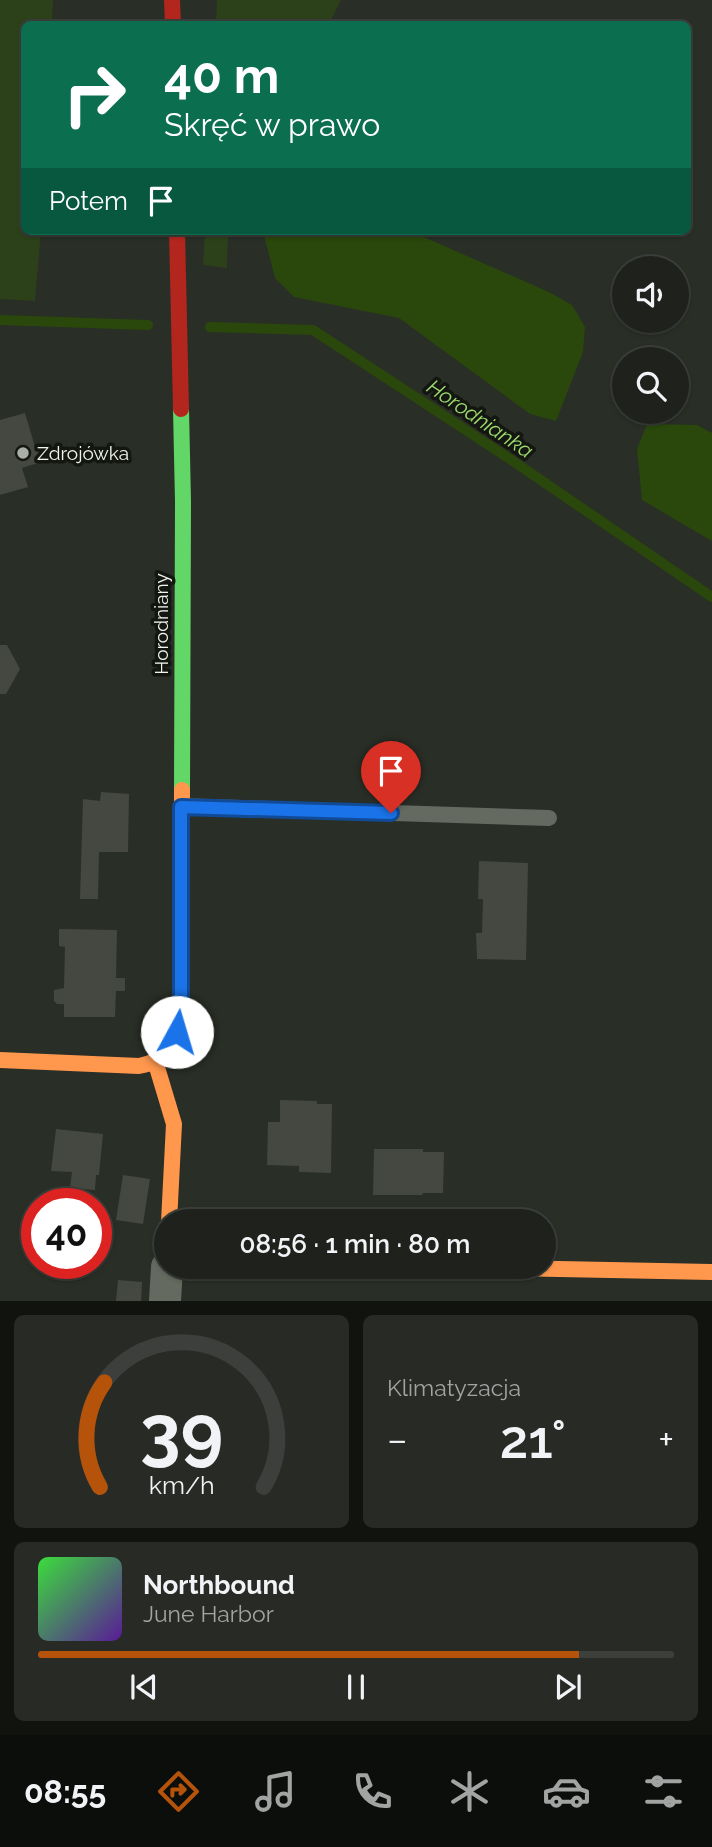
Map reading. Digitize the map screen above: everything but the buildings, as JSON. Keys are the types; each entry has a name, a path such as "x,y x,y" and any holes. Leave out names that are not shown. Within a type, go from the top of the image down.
{"street":[{"path":"172,0 173,21"},
{"name":"Horodniany","path":"156,1064 174,1047 181,1017 183,502 177,235"},
{"path":"0,1060 139,1066 156,1064 174,1124 170,1209"},
{"path":"556,1269 712,1272"},
{"path":"166,1301 167,1279"}],"lane":[{"path":"181,807 549,818"}],"shaded area":[{"path":"0,0 53,0 52,21 21,21 21,235 41,235 35,301 0,299"},
{"path":"217,0 341,0 330,21 216,21"},
{"path":"205,235 228,235 227,268 203,265"},
{"path":"264,235 419,235 549,292 572,305 585,327 583,352 556,421 530,414 399,318 294,297 275,278"},
{"path":"647,424 697,425 712,433 712,541 642,500 637,449"}],"waterway":[{"name":"Horodnianka","path":"0,320 148,325"},
{"name":"Horodnianka","path":"210,327 313,330 510,459 712,597"}],"traffic: fast":[{"path":"181,409 182,790"}],"traffic: slow":[{"path":"0,1060 139,1066 158,1060 169,1050 181,1017 182,790"},
{"path":"156,1064 174,1124 170,1209"},
{"path":"556,1269 712,1272"}],"traffic: jam":[{"path":"172,0 173,21"},
{"path":"177,235 181,409"}],"place":[{"name":"Zdrojówka","path":"23,453"}],"route":[{"path":"177,1032 181,1017 181,807 391,813"}]}
